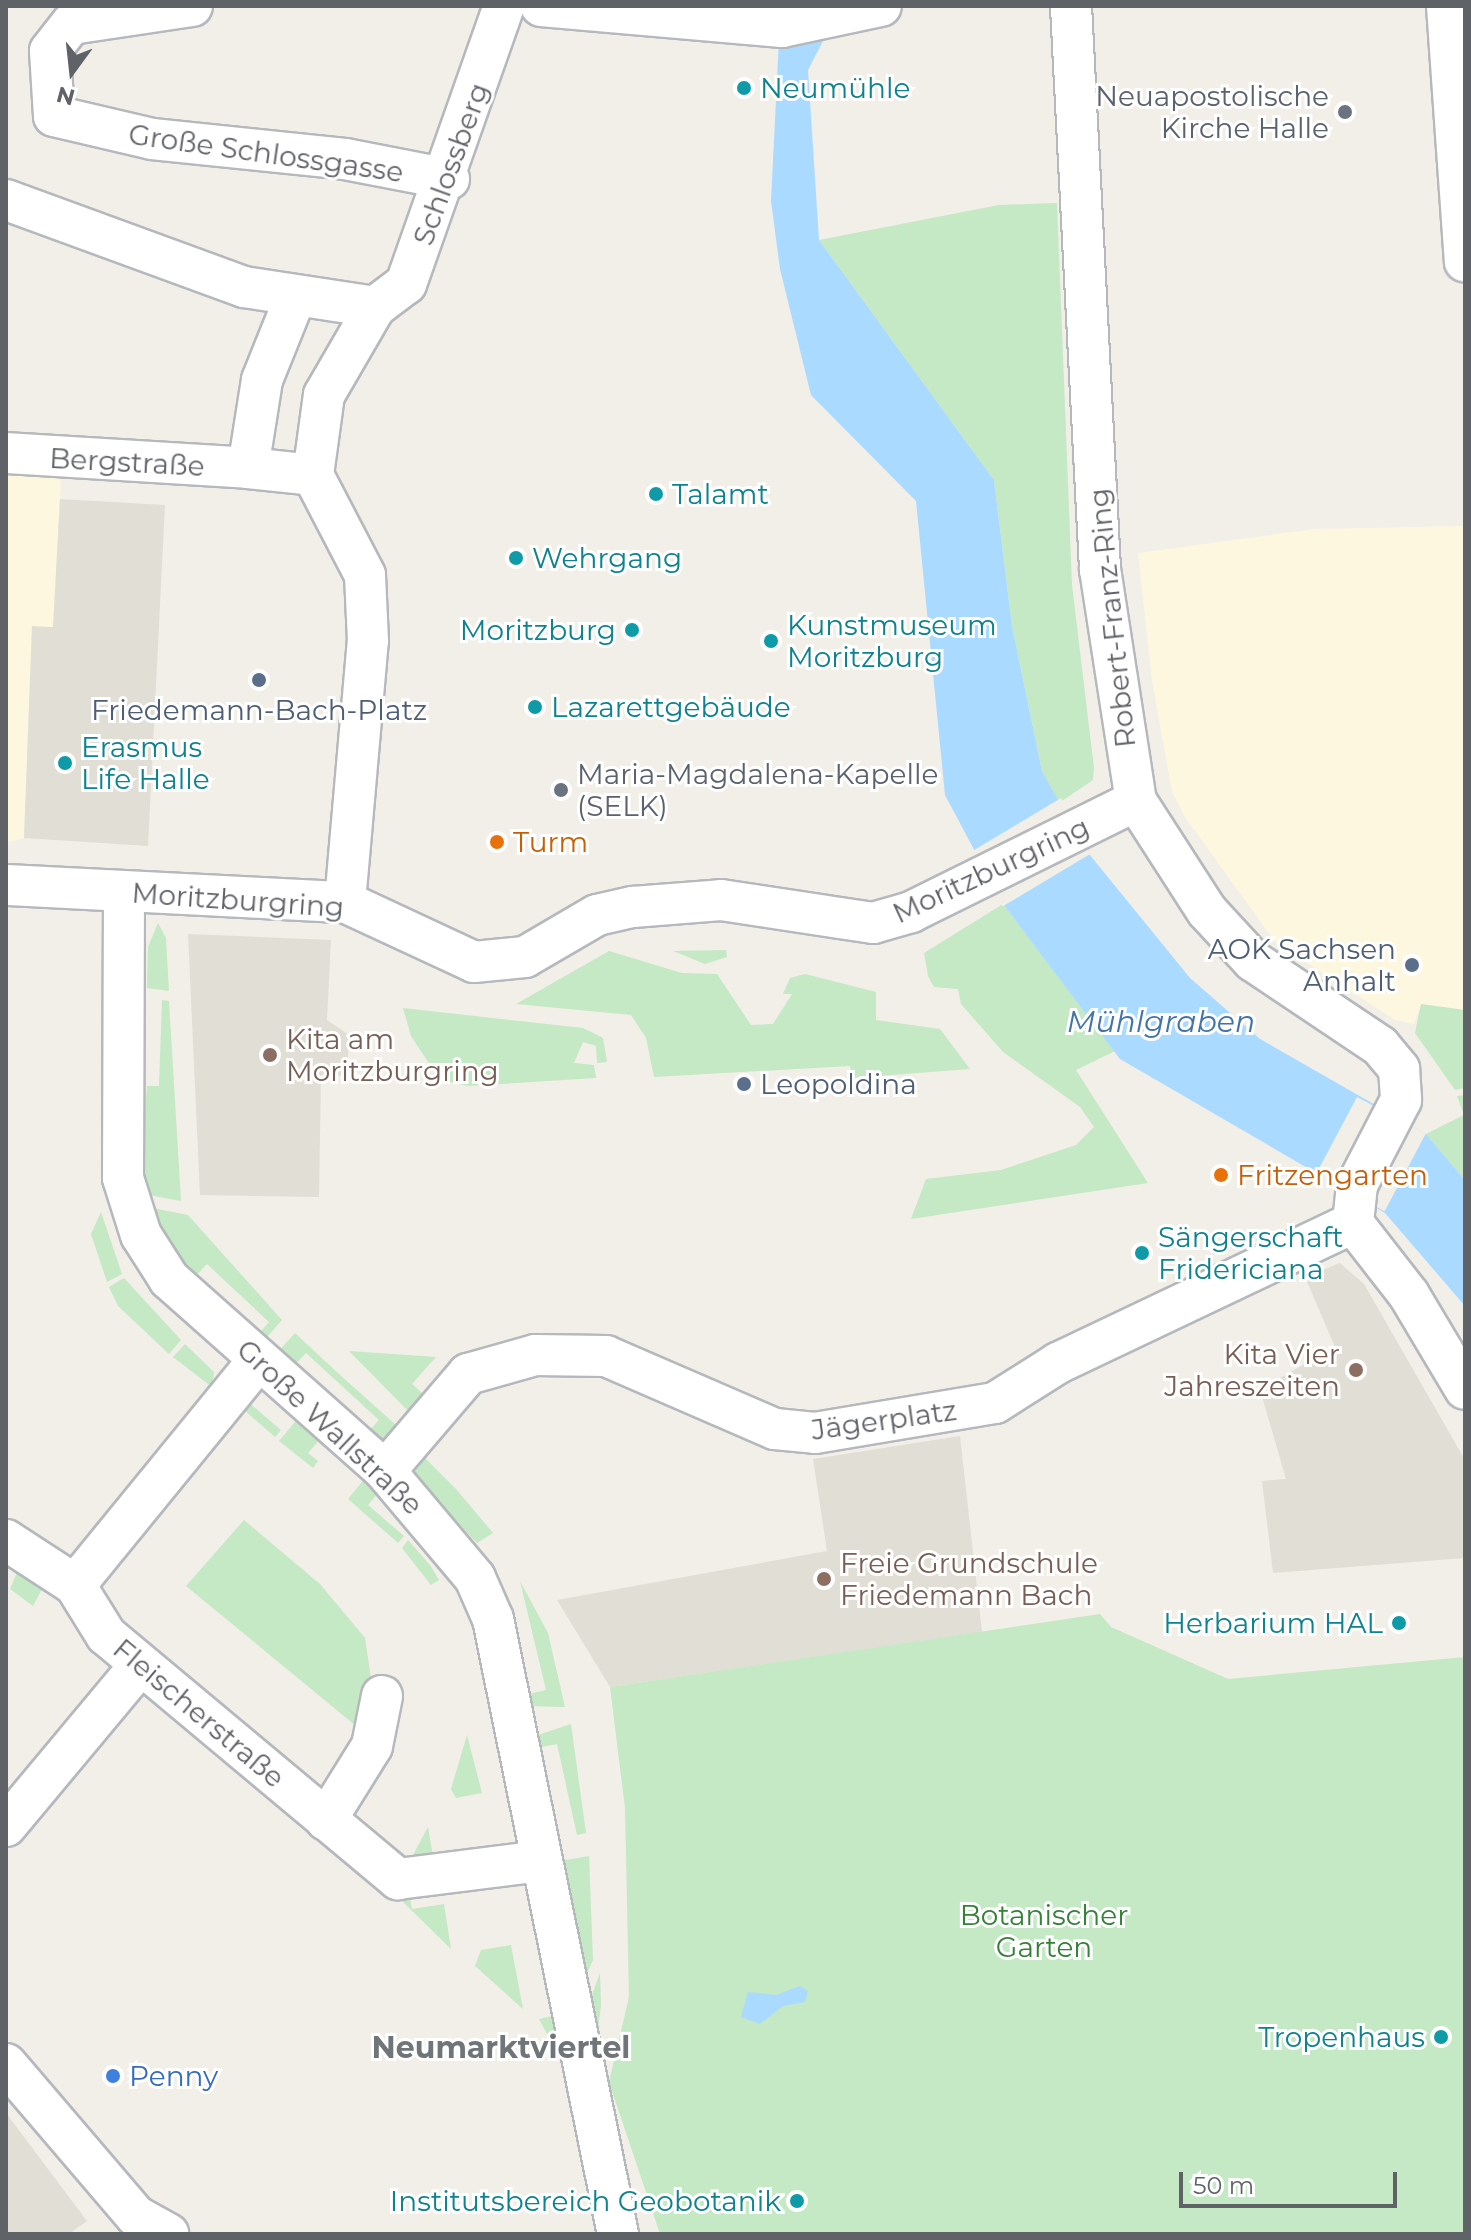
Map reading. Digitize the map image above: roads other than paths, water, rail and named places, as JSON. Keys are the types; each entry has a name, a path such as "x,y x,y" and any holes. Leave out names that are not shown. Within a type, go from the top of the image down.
{"street":[{"name":"Große Schlossgasse","path":"192,6 71,24 50,51 54,116 152,139 345,159 449,179"},
{"name":"Schlossberg","path":"375,307 406,284 449,179 504,6"},
{"path":"541,6 782,27 834,20 881,6"},
{"name":"Robert-Franz-Ring","path":"1071,6 1100,569 1120,809 1253,961 1392,1057 1403,1084 1396,1114 1352,1214"},
{"path":"1447,6 1465,261"},
{"path":"6,200 141,255 295,298 375,307 324,395 313,475 365,575 366,726 345,902"},
{"path":"295,298 262,380 248,468 313,475"},
{"name":"Bergstraße","path":"6,453 248,468"},
{"name":"Moritzburgring","path":"6,885 345,902 474,962 525,957 597,915 633,907 721,900 873,923 957,890 1120,809"},
{"name":"Große Wallstraße","path":"124,892 123,1178 141,1235 169,1279 385,1471 449,1540 493,1619 540,1861 617,2220"},
{"path":"1352,1214 1409,1295 1465,1389"},
{"name":"Jägerplatz","path":"385,1471 468,1374 535,1355 606,1356 775,1429 815,1433 995,1403 1058,1363 1352,1214"},
{"path":"75,1585 184,1458 258,1361"},
{"name":"Fleischerstraße","path":"6,1540 75,1585 106,1635 398,1879 540,1861"},
{"path":"6,1826 140,1665"},
{"path":"326,1820 372,1746 382,1696"},
{"path":"6,2064 139,2228"}],"water":[{"name":"Mühlgraben","path":"841,6 808,70 819,240 994,480 1012,626 1042,771 1085,849 1190,978 1260,1039 1426,1134 1465,1180 1465,1306 1385,1213 1120,1059 1003,904 945,795 916,501 811,395 780,269 771,201 779,39"},
{"path":"800,1986 808,1991 805,2002 783,2006 760,2024 741,2017 748,1992 776,1995"}],"place":[{"name":"Neumühle","path":"744,88"},
{"name":"Neuapostolische Kirche Halle","path":"1345,112"},
{"name":"Talamt","path":"656,494"},
{"name":"Wehrgang","path":"516,558"},
{"name":"Moritzburg","path":"632,630"},
{"name":"Kunstmuseum Moritzburg","path":"771,641"},
{"name":"Friedemann-Bach-Platz","path":"259,680"},
{"name":"Lazarettgebäude","path":"535,707"},
{"name":"Erasmus Life Halle","path":"65,763"},
{"name":"Maria-Magdalena-Kapelle (SELK)","path":"561,790"},
{"name":"Turm","path":"497,842"},
{"name":"AOK Sachsen Anhalt","path":"1412,965"},
{"name":"Kita am Moritzburgring","path":"270,1055"},
{"name":"Leopoldina","path":"744,1084"},
{"name":"Fritzengarten","path":"1221,1175"},
{"name":"Sängerschaft Fridericiana","path":"1142,1253"},
{"name":"Kita Vier Jahreszeiten","path":"1356,1370"},
{"name":"Freie Grundschule Friedemann Bach","path":"824,1579"},
{"name":"Herbarium HAL","path":"1399,1623"},
{"name":"Tropenhaus","path":"1441,2037"},
{"name":"Penny","path":"113,2076"},
{"name":"Institutsbereich Geobotanik","path":"797,2201"}],"district":[{"name":"Neumarktviertel","path":"501,2048"}],"park label":[{"name":"Botanischer Garten","path":"1044,1931"}]}
